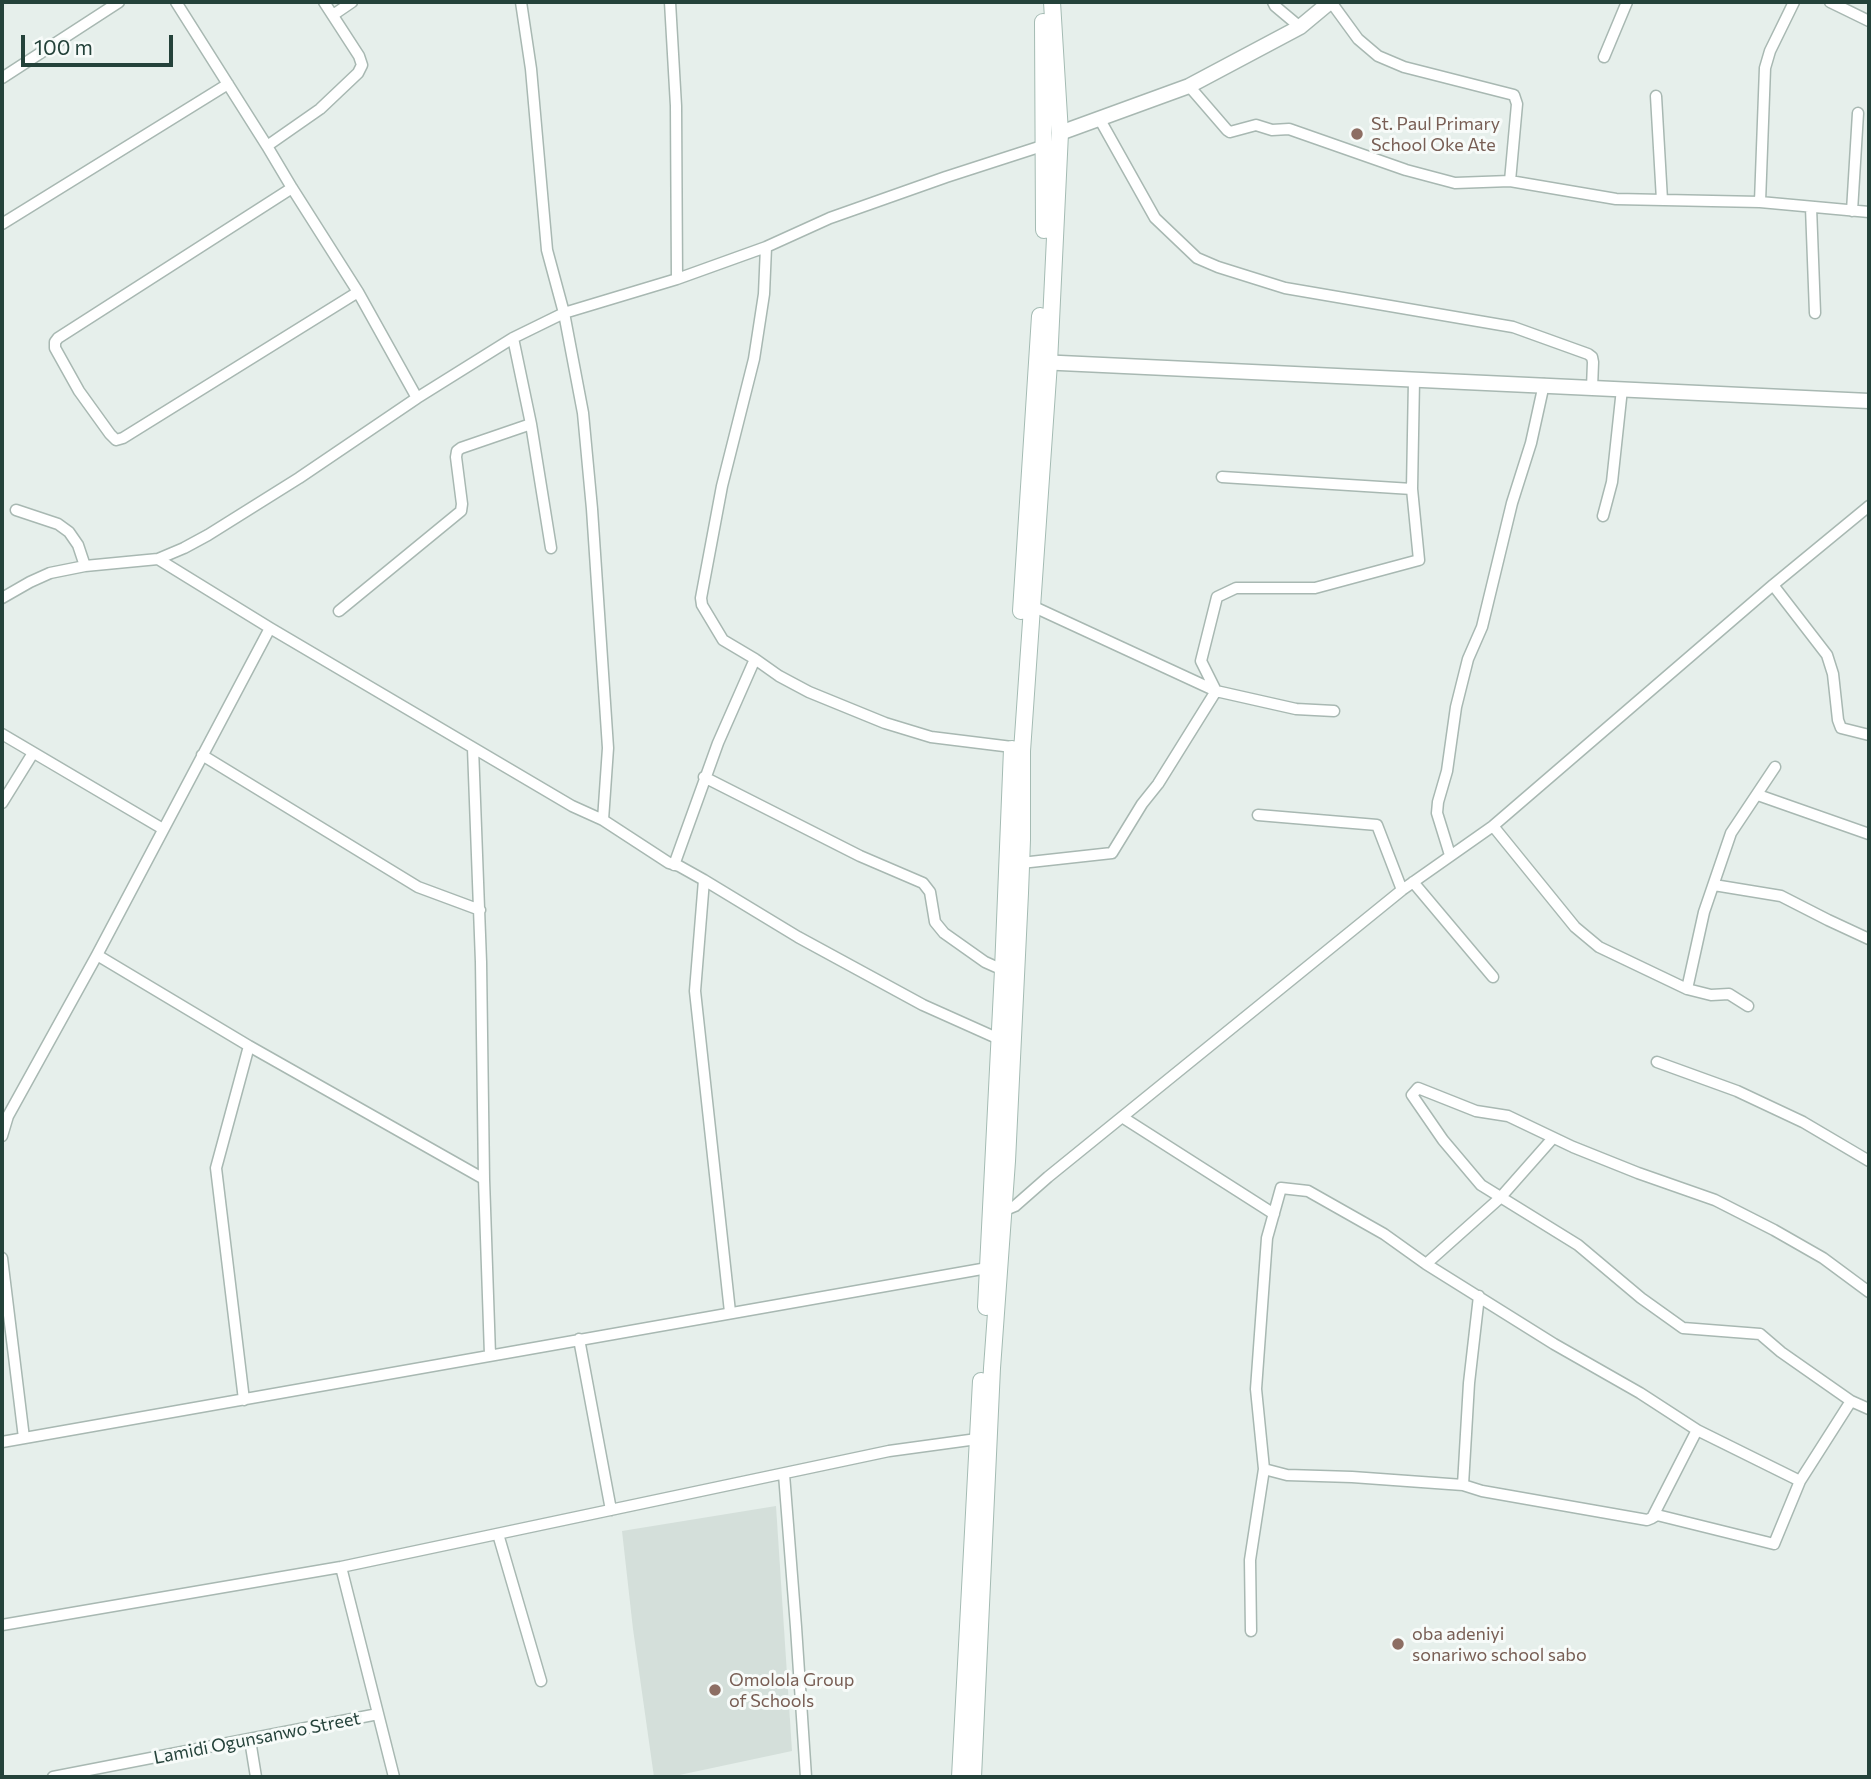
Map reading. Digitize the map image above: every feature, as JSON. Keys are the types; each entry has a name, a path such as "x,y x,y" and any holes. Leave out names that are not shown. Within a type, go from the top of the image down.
{"main road":[{"path":"960,1777 977,1439 994,1267 1003,1211 1021,863 1022,751 1032,606 1043,362 1045,145 1042,2"},
{"path":"973,1777 992,1368 999,1039 1012,747 1060,133 1052,2"}],"street":[{"path":"2,78 119,2"},
{"path":"176,2 358,292 417,398"},
{"path":"267,146 320,109 358,73 362,65 324,2"},
{"path":"332,15 352,2"},
{"path":"521,2 531,69 547,250 564,313 583,413 608,748 603,820"},
{"path":"670,2 676,106 677,279"},
{"path":"1273,2 1300,27"},
{"path":"1060,133 1189,86 1300,27 1330,2 1358,39 1378,56 1404,67 1514,95 1517,104 1510,181"},
{"path":"1604,57 1627,2"},
{"path":"1760,202 1765,68 1770,51 1794,2"},
{"path":"1830,2 1869,21"},
{"path":"2,224 228,84"},
{"path":"1189,86 1230,132 1255,125 1272,130 1289,129 1406,170 1455,183 1510,181 1616,199 1760,202 1869,212"},
{"path":"1656,96 1662,200"},
{"path":"1852,211 1858,113"},
{"path":"1100,118 1155,218 1197,258 1285,288 1513,327 1592,357 1592,388"},
{"path":"2,598 50,573 85,566 158,559 184,548 299,478 417,398 513,338 564,313 677,279 766,247 830,218 1045,145"},
{"path":"292,188 58,338 55,348 79,391 110,434 116,440 123,438 358,292"},
{"path":"1811,207 1815,313"},
{"path":"766,247 764,294 754,359 722,486 701,598 702,605 723,640 809,692 885,723 930,737 1012,747"},
{"path":"513,338 531,424 551,548"},
{"path":"1043,362 1869,401"},
{"path":"1216,691 1201,660 1217,597 1236,588 1315,588 1419,560 1412,489 1414,380"},
{"path":"1450,855 1437,813 1447,771 1456,707 1468,659 1482,627 1544,384"},
{"path":"1603,516 1612,482 1622,389"},
{"path":"339,611 461,511 457,451 531,424"},
{"path":"1222,477 1412,489"},
{"path":"16,510 58,524 69,532 78,545 85,566"},
{"path":"1003,1211 1015,1206 1402,890 1493,826 1773,585 1868,510"},
{"path":"158,559 473,748 572,806 603,820 669,863 704,880 798,937 923,1005 999,1039"},
{"path":"1773,585 1827,655 1833,674 1841,728 1869,735"},
{"path":"1032,606 1216,691 1296,709 1334,711"},
{"path":"2,1136 8,1116 97,955 270,628"},
{"path":"674,864 718,743 755,659"},
{"path":"1021,863 1112,853 1216,691"},
{"path":"2,734 163,829"},
{"path":"473,748 480,910 490,1355"},
{"path":"2,803 33,753"},
{"path":"202,755 418,887 480,910"},
{"path":"1687,989 1704,912 1731,833 1776,767"},
{"path":"705,777 860,856 923,883 930,892 935,922 944,933 985,962 1003,970"},
{"path":"1758,795 1869,834"},
{"path":"1258,815 1377,825 1402,890"},
{"path":"1493,826 1575,927 1599,947 1687,989 1711,995 1729,994 1748,1006"},
{"path":"704,880 695,991 730,1312"},
{"path":"1413,882 1493,977"},
{"path":"1714,885 1781,896 1869,939"},
{"path":"97,955 249,1046 484,1179"},
{"path":"244,1400 216,1168 249,1046"},
{"path":"1657,1062 1737,1091 1803,1122 1869,1161"},
{"path":"1869,1292 1823,1258 1715,1200 1638,1173 1508,1116 1476,1111 1418,1088 1412,1095 1443,1140 1481,1185 1577,1245 1641,1298 1683,1328 1760,1334 1851,1401 1869,1409"},
{"path":"1122,1117 1274,1214"},
{"path":"1426,1264 1500,1198 1553,1138"},
{"path":"1251,1631 1251,1560 1264,1469 1256,1389 1267,1238 1281,1188 1308,1191 1384,1234 1426,1264 1697,1430 1800,1481"},
{"path":"2,1258 24,1438"},
{"path":"2,1442 994,1267"},
{"path":"1463,1485 1469,1383 1479,1296"},
{"path":"579,1339 611,1510"},
{"path":"1264,1469 1287,1475 1463,1485 1482,1491 1633,1518 1647,1520 1657,1515 1773,1544 1800,1481 1851,1401"},
{"path":"1652,1518 1697,1430"},
{"path":"2,1625 341,1567 889,1451 977,1439"},
{"path":"784,1474 806,1777"},
{"path":"498,1534 541,1681"},
{"path":"341,1567 394,1777"},
{"name":"Lamidi Ogunsanwo Street","path":"53,1777 378,1714"},
{"path":"250,1740 256,1777"}],"shaded area":[{"name":"Omolola Group of Schools","path":"776,1506 792,1751 670,1777 654,1777 622,1531"}],"place":[{"name":"St. Paul Primary School Oke Ate","path":"1357,134"},
{"name":"oba adeniyi sonariwo school sabo","path":"1398,1644"},
{"name":"Omolola Group of Schools","path":"715,1690"}]}
